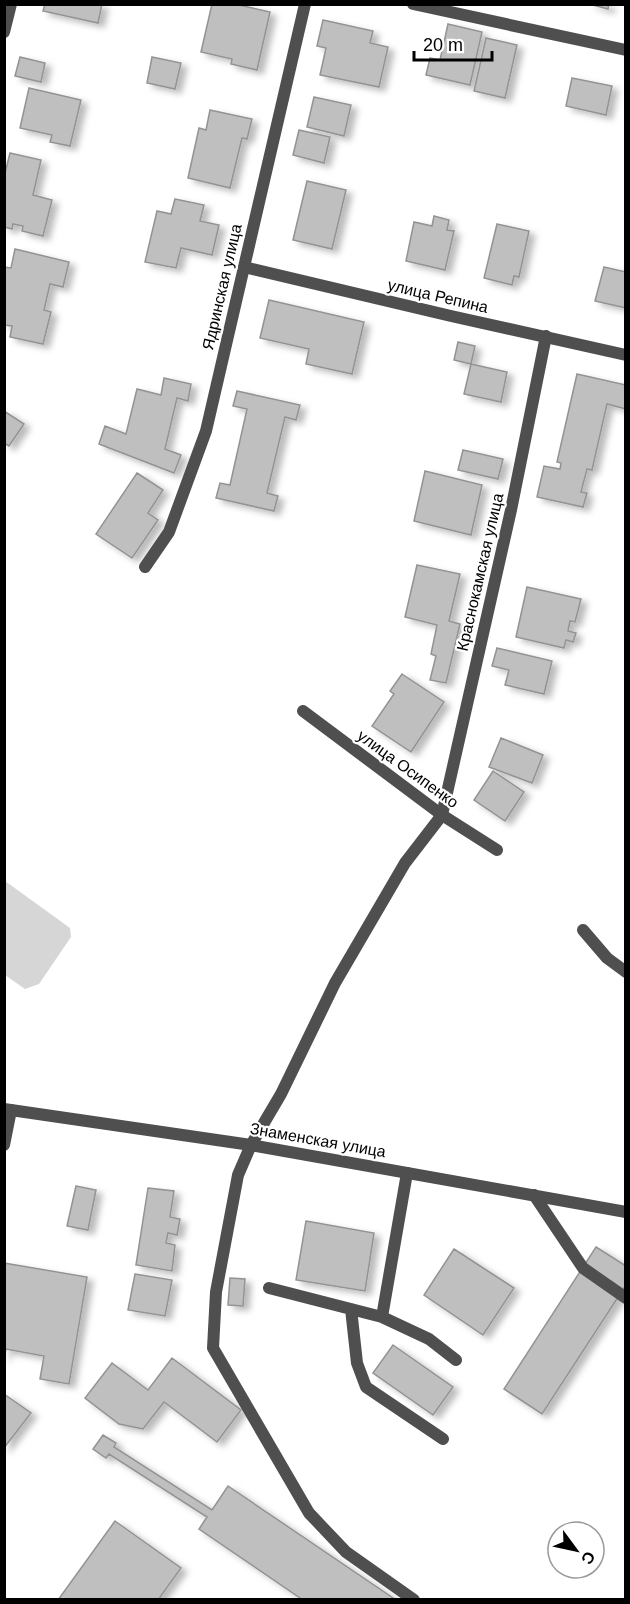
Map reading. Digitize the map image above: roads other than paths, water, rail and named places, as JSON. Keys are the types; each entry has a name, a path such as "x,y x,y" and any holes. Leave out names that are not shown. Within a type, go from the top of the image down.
{"street":[{"path":"4,32 11,4"},
{"name":"Ядринская улица","path":"145,567 169,532 206,431 306,4"},
{"path":"413,4 626,50"},
{"name":"улица Репина","path":"244,267 626,355"},
{"name":"Краснокамская улица","path":"442,815 511,510 546,336"},
{"name":"улица Осипенко","path":"303,711 442,815 497,850"},
{"path":"414,1599 346,1552 309,1513 213,1348 216,1292 238,1175 251,1145 281,1094 335,983 405,863 442,815"},
{"path":"583,930 607,958 626,972"},
{"path":"4,1145 8,1109"},
{"name":"Знаменская улица","path":"8,1109 251,1145 626,1212"},
{"path":"382,1317 408,1173"},
{"path":"534,1196 583,1268 626,1298"},
{"path":"269,1288 382,1317 429,1339 456,1360"},
{"path":"351,1309 357,1363 366,1387 443,1439"}]}
